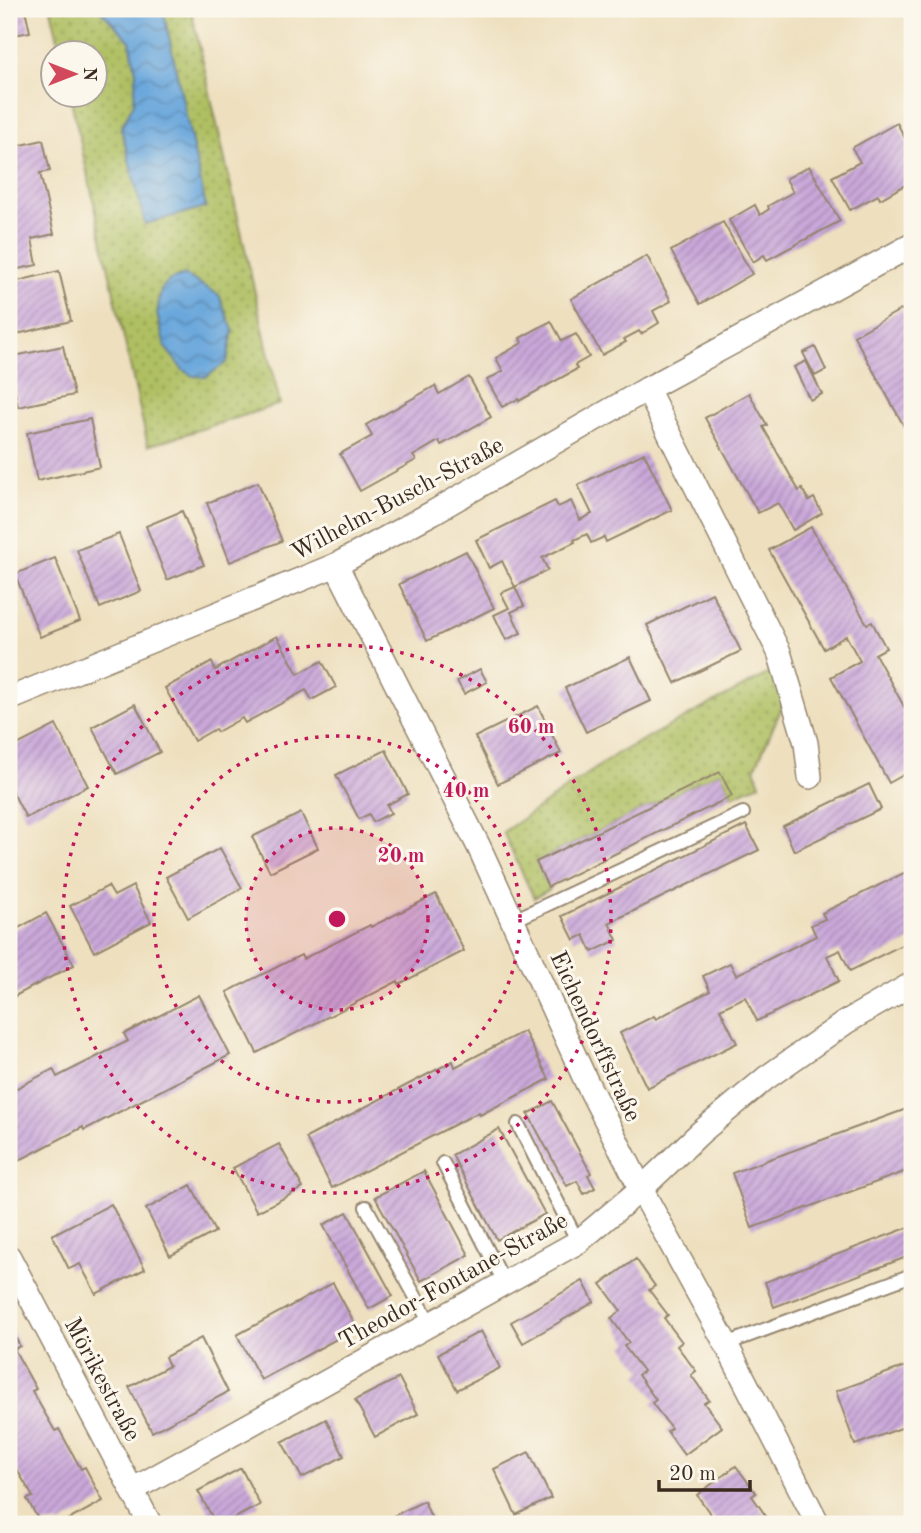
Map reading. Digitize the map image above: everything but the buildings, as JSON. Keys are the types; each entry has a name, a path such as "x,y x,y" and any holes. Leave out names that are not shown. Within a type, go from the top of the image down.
{"street":[{"name":"Wilhelm-Busch-Straße","path":"9,699 336,565 647,389 912,245"},
{"path":"647,389 779,652 806,743 810,777"},
{"name":"Eichendorffstraße","path":"336,565 478,847 586,1081 818,1524"},
{"name":"Theodor-Fontane-Straße","path":"132,1490 578,1242 766,1078 846,1022 912,984"},
{"name":"Mörikestraße","path":"9,1258 150,1524"}],"lane":[{"path":"512,921 743,813"},
{"path":"518,1124 578,1242"},
{"path":"443,1163 505,1282"},
{"path":"366,1207 430,1323"},
{"path":"726,1344 912,1275"}],"green space":[{"path":"51,9 191,9 280,404 148,446 73,108 108,108 108,38 58,38"},
{"path":"773,671 786,698 755,768 760,784 732,796 720,772 536,862 550,889 534,898 503,832 618,753"}],"water":[{"path":"99,9 163,9 206,207 145,224 121,128 134,103 136,72 130,41"},
{"path":"185,275 219,295 233,330 227,362 206,377 193,376 183,370 165,347 157,314 161,289 170,280"}]}
